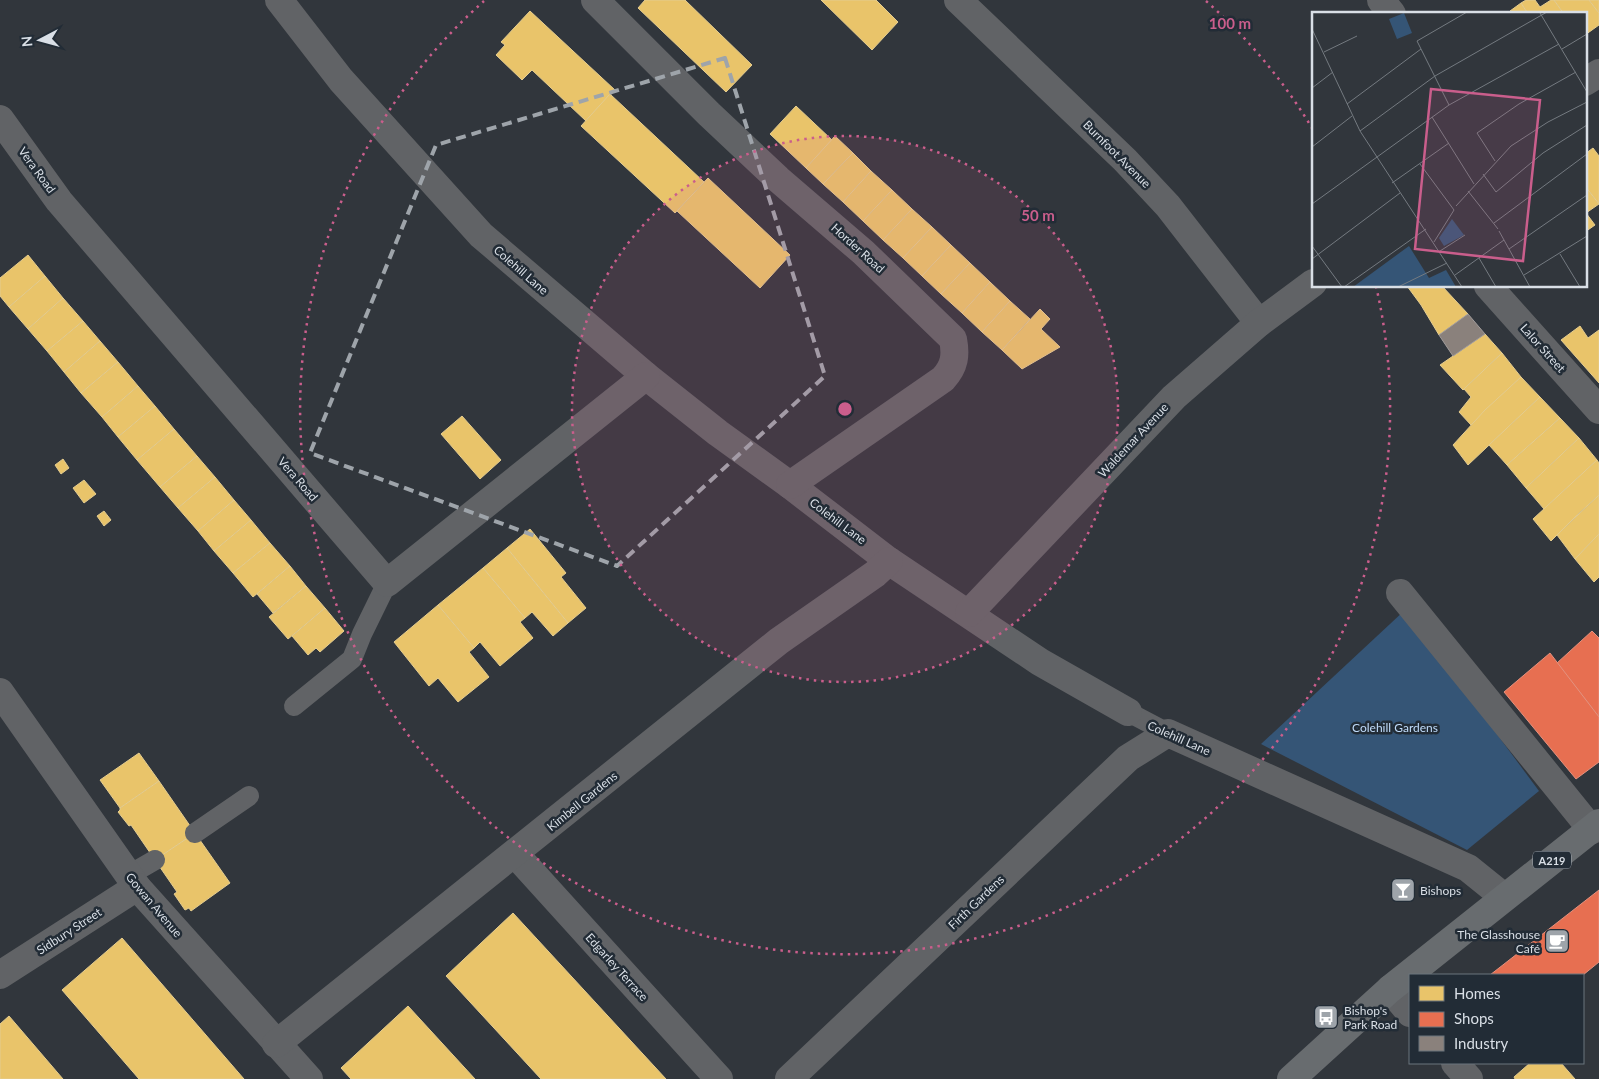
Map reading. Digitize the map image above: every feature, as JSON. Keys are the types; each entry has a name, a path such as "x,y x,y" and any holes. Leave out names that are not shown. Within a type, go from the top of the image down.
{"main road":[{"name":"A219","path":"1291,1079 1390,989 1595,826"}],"street":[{"name":"Colehill Lane","path":"279,0 341,80 481,235 646,376 718,433 790,485 889,561 1040,662 1128,712"},
{"name":"Horder Road","path":"595,0 709,114 778,178 863,252 952,339 955,354 951,371 943,379 790,485"},
{"name":"Burnfoot Avenue","path":"958,0 1118,153 1168,206 1259,323"},
{"path":"1381,0 1390,12"},
{"path":"1586,81 1599,73"},
{"name":"Vera Road","path":"0,119 59,201 387,582"},
{"name":"Waldemar Avenue","path":"969,613 1174,398 1259,323 1312,284"},
{"name":"Lalor Street","path":"1490,288 1599,410"},
{"path":"387,582 646,376"},
{"name":"Kimbell Gardens","path":"276,1044 780,642 875,574 889,561"},
{"path":"1400,593 1595,826"},
{"name":"Gowan Avenue","path":"0,692 133,881 308,1079"},
{"name":"Colehill Lane","path":"1168,733 1468,868 1504,897"},
{"name":"Firth Gardens","path":"789,1079 1128,758 1168,733"},
{"name":"Edgarley Terrace","path":"515,854 720,1079"},
{"name":"Sidbury Street","path":"0,975 133,881"},
{"path":"1390,989 1409,1012"},
{"path":"1455,1064 1469,1079"}],"lane":[{"path":"294,706 352,659 387,582"},
{"name":"Colehill Lane","path":"1128,712 1168,733"},
{"path":"195,833 249,796"},
{"path":"133,881 155,860"}],"highlighted area":[{"path":"725,58 825,376 617,566 310,453 436,145"}],"green space":[{"name":"Colehill Gardens","path":"1405,610 1539,791 1467,850 1261,744"}],"building: Homes":[{"path":"645,0 685,0 752,65 726,92 638,8"},
{"path":"821,0 876,0 898,22 872,50"},
{"path":"1526,0 1535,0 1540,7 1554,0 1563,12 1527,12 1521,3"},
{"path":"1554,0 1589,0 1599,13 1599,25 1586,34 1586,12 1563,12"},
{"path":"1589,0 1599,0 1599,13"},
{"path":"1521,3 1527,12 1511,12"},
{"path":"530,11 615,90 586,121 532,70 522,80 496,55 505,45 501,42"},
{"path":"610,94 704,182 675,213 581,126"},
{"path":"796,106 832,140 806,168 770,134"},
{"path":"835,136 853,153 823,184 806,168"},
{"path":"1593,148 1599,156 1599,204 1586,187 1586,153"},
{"path":"853,153 871,171 843,202 823,184"},
{"path":"871,171 892,190 863,221 843,202"},
{"path":"708,178 790,255 760,288 677,211"},
{"path":"1586,187 1599,204 1586,213"},
{"path":"892,190 912,209 883,240 863,221"},
{"path":"912,209 932,227 903,258 883,240"},
{"path":"1586,213 1595,225 1586,231"},
{"path":"932,227 951,245 922,276 903,258"},
{"path":"951,245 970,263 941,294 922,276"},
{"path":"28,255 45,276 9,307 0,296 0,278"},
{"path":"970,263 990,282 962,313 941,294"},
{"path":"45,276 63,298 28,329 9,307"},
{"path":"990,282 1010,301 982,332 962,313"},
{"path":"1408,288 1444,288 1468,314 1439,335"},
{"path":"63,298 83,321 47,351 28,329"},
{"path":"1010,301 1030,319 1002,350 982,332"},
{"path":"1040,309 1050,319 1041,329 1060,347 1022,369 1002,350"},
{"path":"83,321 100,341 64,372 47,351"},
{"path":"1580,326 1588,338 1599,330 1599,383 1561,340"},
{"path":"1485,334 1502,353 1463,390 1440,365"},
{"path":"100,341 118,362 81,393 64,372"},
{"path":"1502,353 1521,377 1471,425 1459,412 1471,397 1464,389"},
{"path":"118,362 138,386 102,417 81,393"},
{"path":"1521,377 1540,397 1468,465 1453,445 1485,410"},
{"path":"138,386 155,406 118,437 102,417"},
{"path":"1540,397 1560,418 1507,465 1489,445"},
{"path":"155,406 174,429 137,460 118,437"},
{"path":"462,416 501,460 480,479 441,434"},
{"path":"1560,418 1579,438 1526,488 1507,465"},
{"path":"174,429 197,456 160,487 137,460"},
{"path":"1579,438 1597,460 1544,509 1526,488"},
{"path":"197,456 215,477 178,508 160,487"},
{"path":"63,459 69,468 61,474 55,465"},
{"path":"1597,460 1599,463 1599,495 1551,541 1533,519"},
{"path":"215,477 234,500 198,531 178,508"},
{"path":"84,480 96,494 84,503 73,488"},
{"path":"1599,495 1599,534 1575,559 1557,535"},
{"path":"234,500 251,520 214,551 198,531"},
{"path":"104,511 111,520 104,526 97,516"},
{"path":"251,520 270,543 233,573 214,551"},
{"path":"530,529 566,573 561,577 586,608 568,623 507,548"},
{"path":"1599,534 1599,577 1594,582 1575,559"},
{"path":"270,543 290,566 253,597 233,573"},
{"path":"507,548 568,623 553,636 532,612 525,618 483,568"},
{"path":"290,566 306,586 273,613 257,594"},
{"path":"483,568 525,618 520,622 533,638 500,666 480,642 474,648 438,605"},
{"path":"306,586 325,608 288,639 269,617"},
{"path":"438,605 474,648 469,652 489,677 458,702 438,678 429,686 394,642"},
{"path":"325,608 344,631 320,652 316,648 308,655 292,636"},
{"path":"139,753 159,781 120,808 100,780"},
{"path":"159,781 195,833 155,860 131,825 129,826 118,812 120,808"},
{"path":"195,833 230,883 191,911 189,908 185,910 174,894 177,892 155,860"},
{"path":"513,913 666,1079 541,1079 446,976"},
{"path":"122,938 244,1079 139,1079 62,990"},
{"path":"408,1006 475,1079 351,1079 341,1068"},
{"path":"9,1016 63,1079 0,1079 0,1024"},
{"path":"1529,1064 1562,1064 1575,1079 1515,1079 1514,1077"}],"building: Shops":[{"path":"1592,631 1599,638 1599,717 1557,663"},
{"path":"1550,653 1599,717 1599,762 1576,779 1504,692"},
{"path":"1599,890 1599,962 1584,974 1491,974"}],"building: Industry":[{"path":"1468,314 1485,334 1453,356 1439,335"}],"place":[{"name":"Bishops","path":"1403,890"},
{"name":"The Glasshouse Café","path":"1557,941"},
{"name":"Bishop's Park Road","path":"1326,1017"}]}
